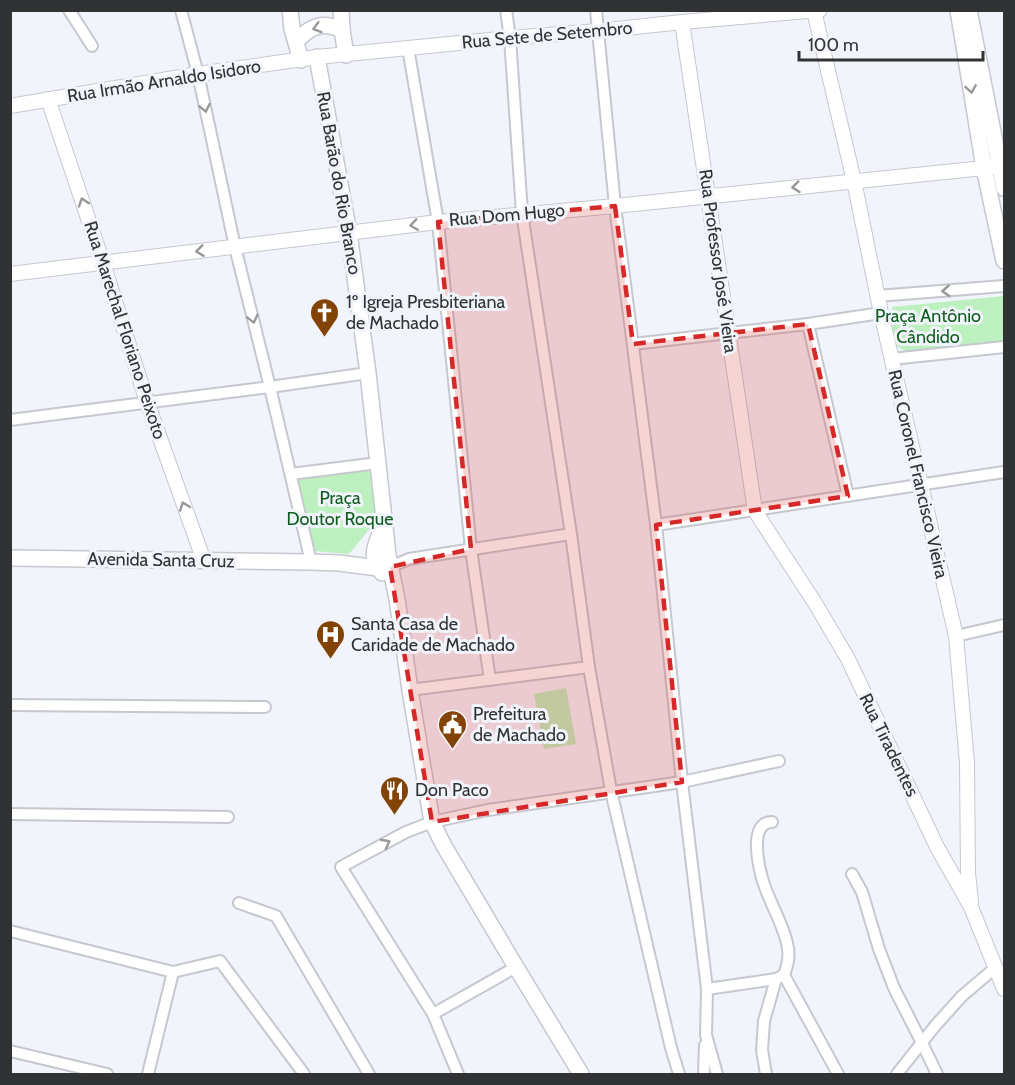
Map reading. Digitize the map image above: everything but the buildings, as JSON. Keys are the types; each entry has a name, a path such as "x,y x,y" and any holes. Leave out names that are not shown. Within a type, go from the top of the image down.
{"main road":[{"path":"290,10 292,29 301,60"},
{"path":"341,10 346,55"},
{"path":"958,10 1002,165 1005,188"},
{"path":"969,10 984,168 1005,261"},
{"path":"296,42 305,32 318,26 331,25 342,30"},
{"name":"Rua Barão do Rio Branco","path":"317,57 349,233 368,373 384,523 385,563 390,585 398,599 410,690 432,822 444,846 581,1074"},
{"name":"Rua Barão do Rio Branco","path":"384,523 373,552 385,563"},
{"path":"339,563 373,552"},
{"name":"Avenida Santa Cruz","path":"10,558 311,562"},
{"path":"311,562 385,563"}],"street":[{"path":"69,10 92,46"},
{"path":"181,10 198,74 235,247 311,562"},
{"path":"506,10 522,213 589,667 611,791 679,1074"},
{"path":"596,10 615,206 656,525 682,782 707,988 704,1074"},
{"name":"Rua Sete de Setembro","path":"317,57 598,31 681,16 820,10"},
{"name":"Rua Coronel Francisco Vieira","path":"814,11 855,181 877,296 956,636 967,763 968,873 971,907"},
{"name":"Rua Professor José Vieira","path":"681,16 755,511"},
{"path":"408,48 438,222 471,549 490,680"},
{"name":"Rua Irmão Arnaldo Isidoro","path":"10,106 198,74 317,57"},
{"name":"Rua Marechal Floriano Peixoto","path":"48,99 147,402 204,561"},
{"name":"Rua Dom Hugo","path":"10,274 438,222 709,197 1002,165"},
{"path":"877,296 1005,286"},
{"path":"633,344 808,324 881,313"},
{"path":"808,324 848,496"},
{"path":"892,359 1005,347"},
{"path":"10,420 368,373"},
{"path":"291,474 378,463"},
{"path":"656,525 1005,472"},
{"name":"Rua Tiradentes","path":"755,511 815,603 848,659 937,847 971,907 1005,989"},
{"path":"385,563 571,534"},
{"path":"956,636 1005,626"},
{"path":"410,690 589,667"},
{"path":"10,705 265,706"},
{"path":"458,1074 434,1014 341,867 406,832 432,822 488,810 682,782 779,761"},
{"path":"10,814 228,817"},
{"path":"766,1074 762,1050 764,1021 789,956 787,942 762,878 757,851 757,835 760,826 765,822 771,822"},
{"path":"852,874 862,892 894,988 937,1074"},
{"path":"239,903 276,916 369,1074"},
{"path":"10,931 173,972 220,961 304,1074"},
{"path":"434,1014 516,967"},
{"path":"897,1074 962,996 995,968"},
{"path":"148,1074 173,972"},
{"path":"707,988 780,977"},
{"path":"780,977 838,1074"},
{"path":"706,1035 717,1074"},
{"path":"10,1051 107,1074"}],"highlighted area":[{"path":"615,206 633,344 808,324 848,496 656,525 682,782 432,822 390,567 471,549 438,222"}],"green space":[{"name":"Praça Antônio Cândido","path":"1004,296 1004,341 906,351 900,348 893,339 892,307"},
{"name":"Praça Doutor Roque","path":"365,468 372,471 377,520 349,554 314,551 297,477"},
{"path":"566,688 576,744 544,749 534,694"}],"place":[{"name":"1º Igreja Presbiteriana de Machado","path":"325,338"},
{"name":"Santa Casa de Caridade de Machado","path":"330,660"},
{"name":"Prefeitura de Machado","path":"452,750"},
{"name":"Don Paco","path":"394,816"}]}
